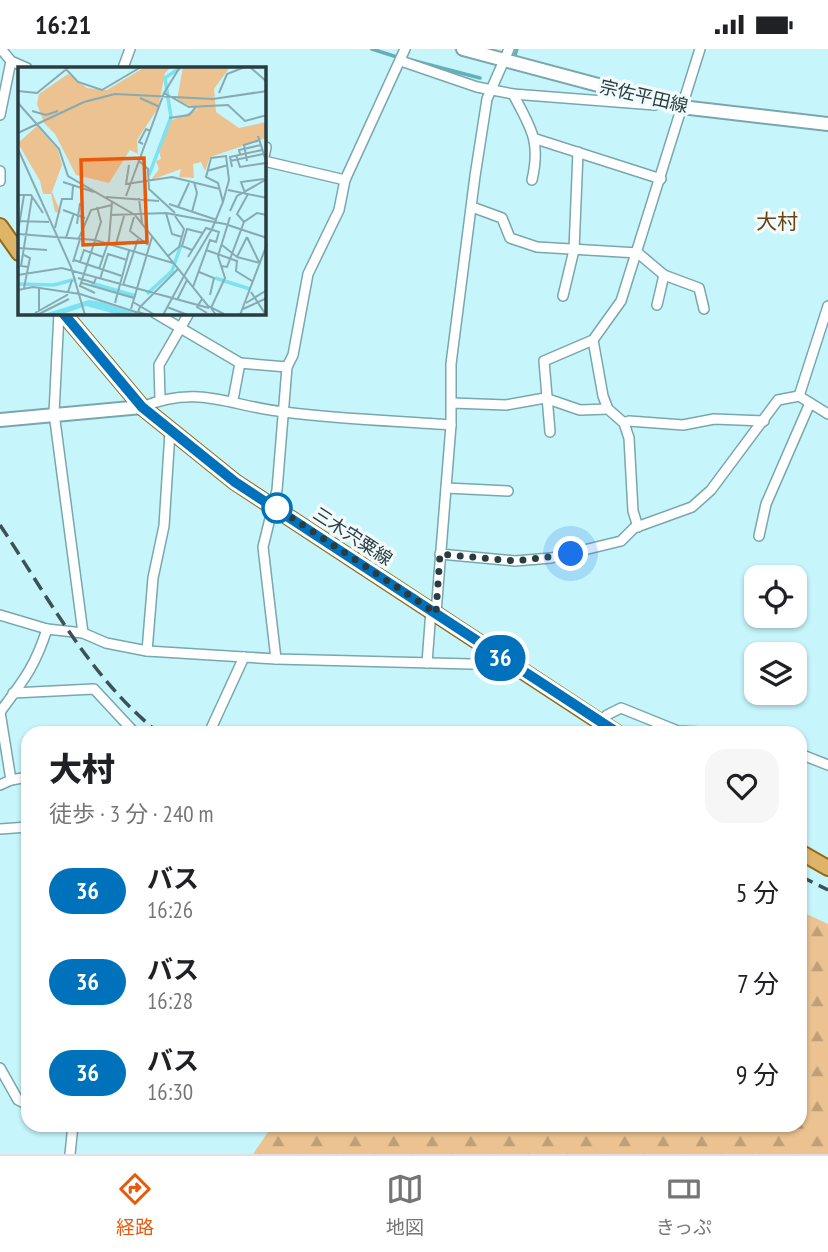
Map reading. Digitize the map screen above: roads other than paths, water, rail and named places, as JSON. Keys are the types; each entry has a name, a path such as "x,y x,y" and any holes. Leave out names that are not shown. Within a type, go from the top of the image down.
{"main road":[{"name":"宗佐平田線","path":"463,49 508,54 681,107 828,124"},
{"path":"0,226 18,251"},
{"name":"三木宍粟線","path":"63,315 142,407 170,432 274,506 510,665 607,726"},
{"path":"0,420 142,407"},
{"path":"807,856 828,868"}],"street":[{"path":"1,49 11,61 25,67"},
{"path":"123,67 130,49"},
{"path":"276,659 263,557 274,506 287,366 293,355 308,274 339,210 345,180 405,49"},
{"path":"550,432 545,398 544,361 593,340 621,301 700,49"},
{"path":"427,663 446,488 452,403 451,364 487,99 508,54"},
{"path":"0,115 11,61"},
{"path":"401,61 513,94 681,107"},
{"path":"513,94 536,139 537,158 532,180"},
{"path":"536,139 661,179"},
{"path":"563,296 574,250 578,152"},
{"path":"266,155 345,180"},
{"path":"0,171 0,181"},
{"path":"472,207 502,218 510,238 537,247 638,253 664,275 699,288 704,309"},
{"path":"657,305 664,275"},
{"path":"799,396 828,306"},
{"path":"61,315 54,413 83,633"},
{"path":"159,315 240,363 287,366"},
{"path":"160,399 159,365 188,315"},
{"path":"593,340 608,409 624,423 629,438 633,511 638,527"},
{"path":"233,400 240,363"},
{"path":"142,407 160,399 184,395 233,400 246,407 283,412 451,425"},
{"path":"440,554 515,561 551,558 612,544 638,527 682,511 712,490 778,400 799,396 828,414"},
{"path":"452,403 506,405 545,398 580,410 608,409"},
{"path":"758,536 766,504 810,403"},
{"path":"624,423 683,425 713,419 764,421"},
{"path":"147,651 153,578 164,526 170,432"},
{"path":"446,488 508,491"},
{"path":"0,615 47,629 83,633 106,643 147,651 276,659 510,665"},
{"path":"11,780 0,712 21,687 40,652 47,629"},
{"path":"212,726 244,657"},
{"path":"13,694 94,689 128,726"},
{"path":"601,722 607,715 621,708 666,726"},
{"path":"807,757 828,765"},
{"path":"0,785 21,778"},
{"path":"0,829 21,828"},
{"path":"0,1067 21,1102"},
{"path":"70,1132 70,1154"}],"waterway":[{"path":"372,49 400,58"},
{"path":"515,55 517,49"},
{"path":"411,60 480,78"}],"railway":[{"path":"0,525 91,662 112,688 151,726"},
{"path":"807,880 828,890"}],"district":[{"name":"大村","path":"777,221"}]}
